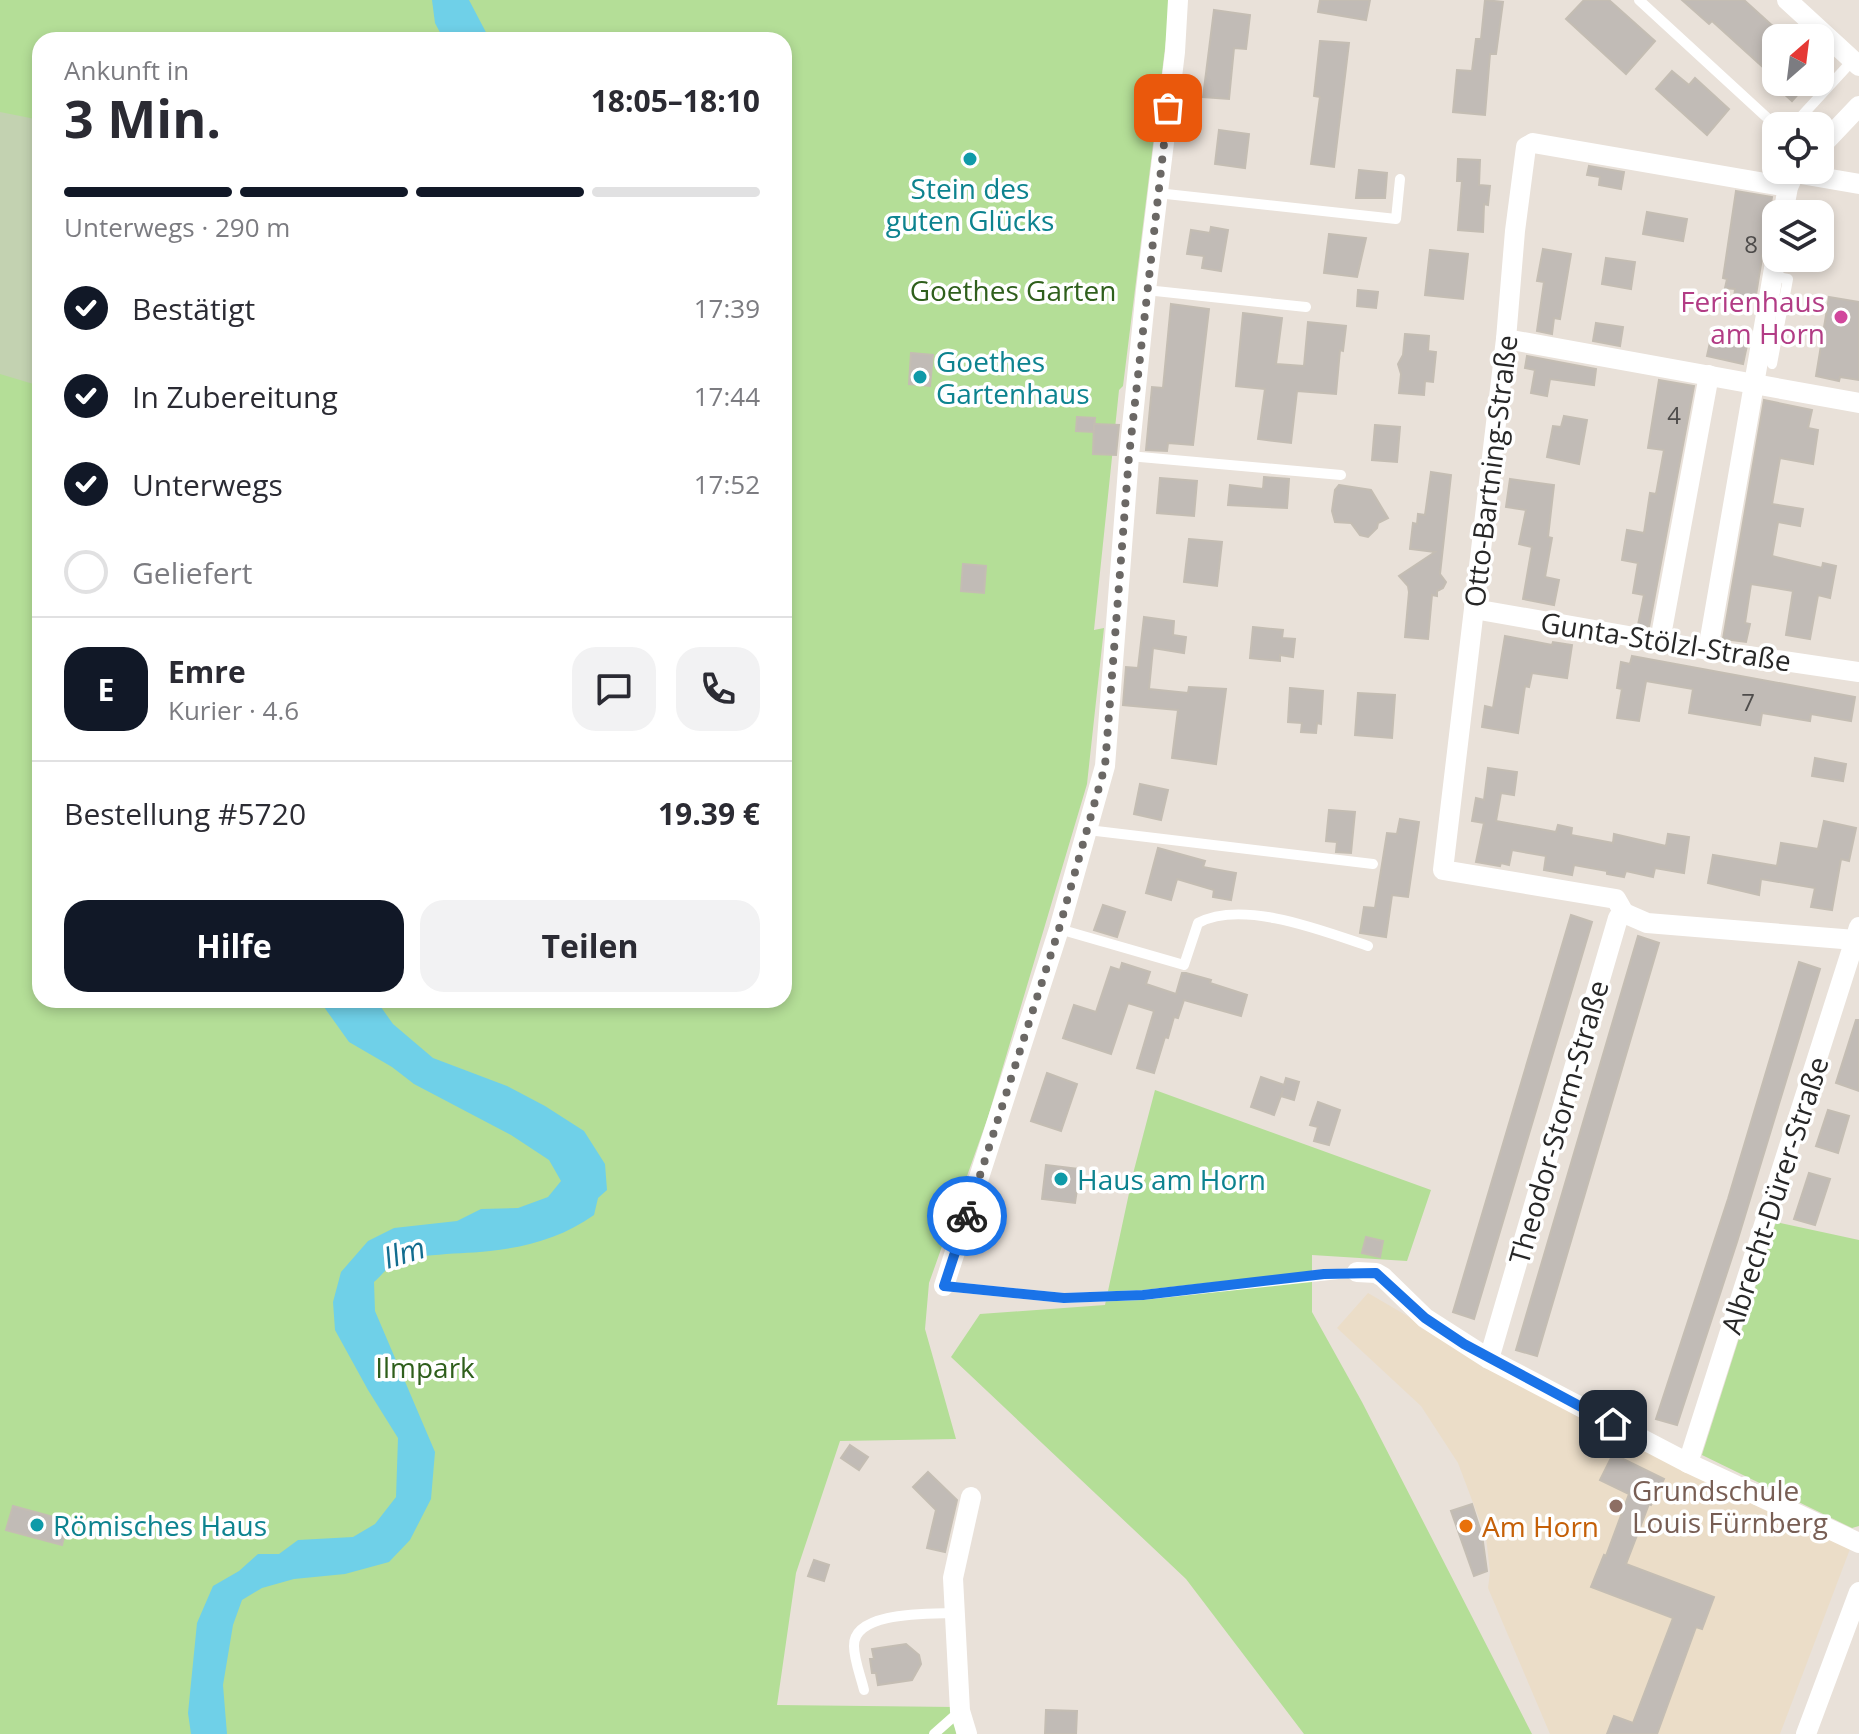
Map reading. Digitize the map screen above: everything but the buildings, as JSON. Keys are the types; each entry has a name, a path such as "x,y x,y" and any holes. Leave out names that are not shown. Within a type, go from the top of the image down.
{"street":[{"path":"944,1286 1059,929 1105,766 1129,456 1175,52 1178,0"},
{"path":"1787,0 1856,63"},
{"path":"1834,132 1859,106"},
{"name":"Otto-Bartning-Straße","path":"1624,913 1616,899 1443,870 1526,147 1533,143 1762,173"},
{"path":"1834,181 1859,184"},
{"path":"1708,650 1773,272"},
{"path":"1506,339 1859,403"},
{"path":"1660,641 1709,375"},
{"name":"Gunta-Stölzl-Straße","path":"1474,609 1708,650 1859,672"},
{"path":"1624,913 1647,923 1857,933"},
{"name":"Theodor-Storm-Straße","path":"1489,1359 1618,918 1624,913"},
{"name":"Albrecht-Dürer-Straße","path":"1688,1463 1857,933"},
{"path":"1357,1272 1376,1273 1383,1277 1425,1318 1489,1359 1688,1463 1859,1543"},
{"path":"967,1734 960,1711 953,1578 971,1497"},
{"path":"1806,1734 1859,1592"}],"lane":[{"path":"1639,0 1762,112"},
{"path":"1806,112 1856,63"},
{"path":"1157,193 1396,219 1400,179"},
{"path":"1772,364 1788,279 1780,272"},
{"path":"1146,290 1306,307"},
{"path":"1129,456 1341,475"},
{"path":"1088,830 1373,864"},
{"path":"1059,929 1184,965 1198,923 1212,916 1295,921 1368,946"},
{"path":"944,1286 1064,1298 1143,1295 1357,1272"},
{"path":"864,1690 853,1644 868,1623 913,1614 954,1613"},
{"path":"934,1734 960,1711"}],"shaded area":[{"name":"Grundschule Louis Fürnberg","path":"1368,1293 1850,1549 1780,1734 1550,1734 1488,1588 1490,1572 1486,1537 1458,1463 1421,1406 1337,1328"}],"green space":[{"name":"Ilmpark","path":"0,0 1171,0 1123,386 1119,390 1094,630 1104,628 1087,784 988,1117 929,1283 925,1329 956,1439 840,1441 796,1573 777,1705 954,1707 956,1734 0,1734"},
{"path":"0,112 32,118 32,384 0,374"},
{"path":"1155,1090 1431,1190 1407,1261 1312,1255 1312,1312 1362,1402 1532,1734 1304,1734 1186,1579 951,1357 980,1314 1105,1305"},
{"path":"1776,1222 1859,1240 1859,1526 1852,1528 1702,1455"}],"water":[{"path":"432,0 469,0 486,32 440,32 435,23"},
{"name":"Ilm","path":"325,1008 382,1008 393,1024 433,1058 507,1086 584,1131 605,1164 607,1190 598,1198 594,1215 557,1235 504,1249 400,1261 374,1282 375,1311 435,1452 431,1499 410,1540 389,1562 345,1574 294,1579 262,1588 242,1600 233,1625 223,1685 227,1734 191,1734 188,1713 197,1623 213,1586 239,1571 258,1554 279,1554 298,1540 353,1537 375,1524 396,1497 398,1438 335,1330 333,1302 341,1272 368,1241 394,1228 457,1221 481,1209 518,1208 548,1197 561,1181 549,1160 511,1135 414,1084 349,1042"}],"way so far":[{"path":"967,1216 1059,929 1105,766 1129,456 1168,108"}],"place":[{"name":"Stein des guten Glücks","path":"970,159"},
{"name":"Ferienhaus am Horn","path":"1841,317"},
{"name":"Goethes Gartenhaus","path":"920,377"},
{"name":"Haus am Horn","path":"1061,1179"},
{"name":"Grundschule Louis Fürnberg","path":"1616,1506"},
{"name":"Römisches Haus","path":"37,1525"},
{"name":"Am Horn","path":"1466,1526"}],"route":[{"path":"967,1216 944,1286 1064,1298 1143,1295 1324,1274 1376,1273 1425,1318 1464,1344 1613,1424"}],"park label":[{"name":"Goethes Garten","path":"1013,290"}]}
